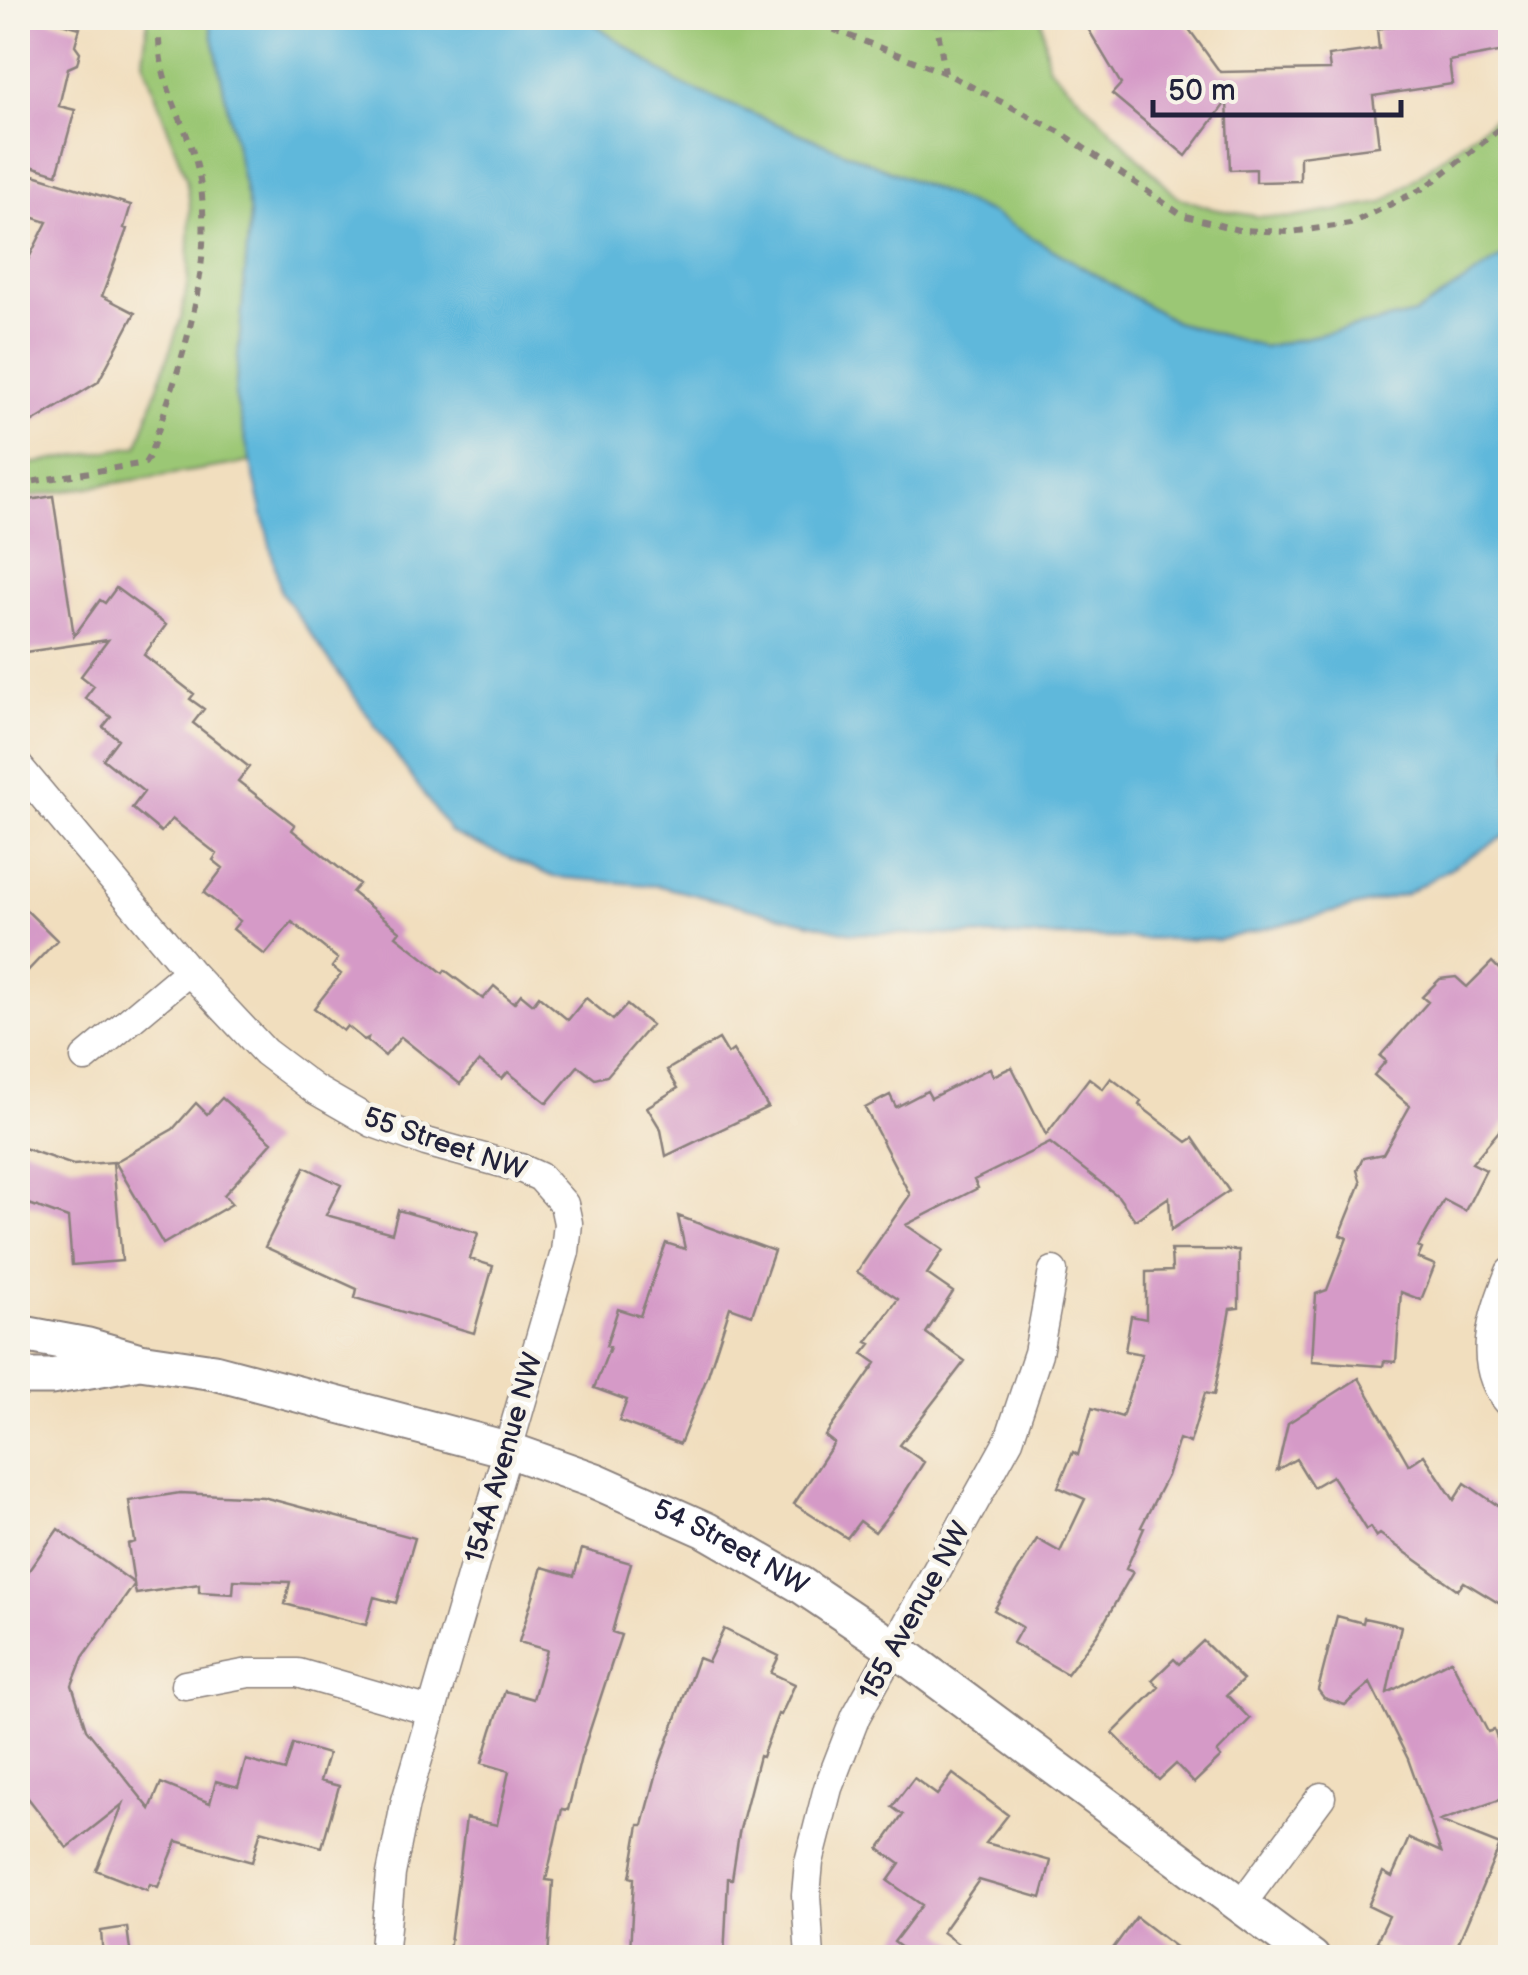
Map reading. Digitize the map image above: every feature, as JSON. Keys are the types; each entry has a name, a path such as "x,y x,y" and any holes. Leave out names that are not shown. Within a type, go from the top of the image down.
{"street":[{"name":"55 Street NW","path":"18,766 189,971 265,1052 314,1089 372,1123 520,1168 552,1187 564,1204"},
{"path":"86,1058 189,971"},
{"name":"154A Avenue NW","path":"383,1958 391,1874 405,1804 565,1252 568,1223 564,1204"},
{"name":"155 Avenue NW","path":"810,1958 806,1895 816,1827 856,1716 1009,1440 1038,1353 1054,1271"},
{"path":"1510,1272 1494,1314 1489,1342 1492,1376 1510,1404"},
{"name":"54 Street NW","path":"18,1333 88,1346 140,1362 214,1372 506,1449 596,1481 706,1530 801,1585 893,1647 1242,1905 1277,1946 1312,1958"},
{"name":"54 Street NW","path":"18,1377 51,1377 140,1362"},
{"path":"185,1684 249,1673 298,1673 430,1711"},
{"path":"1242,1905 1321,1797"}],"path":[{"path":"18,484 145,463 188,339 202,276 201,186 162,77 160,18"},
{"path":"804,18 945,73 1062,133 1182,215 1238,230 1308,231 1364,218 1426,187 1510,121"},
{"path":"936,18 945,73"}],"green space":[{"path":"148,18 209,18 250,214 235,395 251,462 18,498 18,466 138,446 181,318 188,280 190,204 186,178 143,60"},
{"path":"586,18 1041,18 1048,66 1177,197 1213,209 1255,216 1291,218 1383,203 1510,106 1510,252 1415,314 1263,347 1175,322 991,213 678,83"}],"water":[{"path":"209,18 586,18 678,83 991,213 1175,322 1263,347 1415,314 1510,252 1510,833 1406,894 1219,940 851,933 659,886 554,877 451,833 281,592 235,395 250,214"}],"building":[{"path":"18,18 42,18 80,28 75,45 80,52 77,64 68,68 59,106 75,110 57,174 18,162"},
{"path":"1085,18 1181,18 1220,72 1330,70 1328,56 1379,49 1377,29 1404,24 1403,18 1510,18 1510,50 1449,61 1452,84 1373,96 1379,146 1300,156 1300,181 1256,182 1256,169 1230,170 1227,101 1186,156 1112,94 1121,84"},
{"path":"34,175 131,205 124,228 127,229 102,296 135,313 98,382 18,431 18,280 47,222 22,214"},
{"path":"53,496 74,636 100,600 105,603 116,588 166,625 144,655 194,694 190,699 204,709 193,723 249,767 238,781 295,825 292,830 359,884 352,892 400,931 396,936 443,973 445,970 483,999 494,986 514,1003 521,994 533,1004 539,996 568,1020 586,998 613,1020 627,1005 651,1025 607,1076 595,1079 578,1066 547,1103 508,1072 502,1079 479,1061 460,1084 401,1037 385,1056 368,1038 364,1040 347,1026 343,1031 314,1008 341,974 332,967 338,959 292,922 265,955 233,929 240,921 204,893 223,868 213,860 217,854 172,819 161,832 132,808 144,792 103,759 118,739 103,727 111,717 85,698 94,686 81,676 108,640 18,653 18,502"},
{"path":"18,902 57,940 18,981"},
{"path":"1492,962 1510,980 1510,1118 1472,1163 1486,1170 1465,1211 1444,1200 1418,1247 1422,1249 1418,1258 1435,1265 1421,1300 1401,1292 1396,1362 1384,1361 1383,1366 1312,1361 1316,1294 1327,1290 1347,1238 1340,1235 1361,1183 1357,1170 1363,1158 1383,1154 1410,1106 1374,1075 1386,1061 1380,1056 1428,1002 1422,997 1440,979 1456,977 1467,987"},
{"path":"719,1039 728,1054 733,1050 768,1107 666,1156 661,1130 647,1107 678,1088 667,1070"},
{"path":"1012,1067 1046,1135 1089,1078 1103,1089 1111,1078 1187,1142 1193,1138 1229,1191 1171,1230 1169,1197 1135,1220 1118,1196 1050,1143 974,1180 978,1188 906,1225 943,1250 927,1274 953,1292 926,1333 965,1361 900,1445 924,1462 898,1503 875,1532 860,1521 847,1538 794,1504 834,1443 825,1436 876,1363 863,1354 871,1344 867,1342 898,1299 857,1272 910,1195 865,1108 890,1095 896,1107 927,1091 931,1098 990,1068 993,1076"},
{"path":"222,1098 272,1142 224,1195 232,1204 163,1244 115,1162 173,1129 196,1103 207,1114"},
{"path":"18,1146 73,1165 113,1162 122,1261 72,1265 68,1218 18,1200"},
{"path":"305,1167 341,1185 326,1215 392,1233 398,1210 478,1233 470,1259 493,1266 474,1333 355,1298 357,1289 265,1247"},
{"path":"678,1216 774,1251 752,1315 730,1307 680,1444 619,1421 627,1400 594,1388 610,1347 606,1346 618,1309 640,1316 666,1243 685,1249"},
{"path":"1171,1250 1239,1250 1239,1308 1230,1309 1214,1395 1205,1393 1190,1443 1179,1439 1167,1476 1141,1527 1144,1528 1126,1569 1133,1572 1098,1633 1067,1674 1013,1643 1022,1627 994,1610 1037,1539 1060,1552 1085,1499 1058,1487 1073,1452 1078,1455 1092,1408 1122,1417 1142,1354 1125,1351 1131,1316 1146,1319 1146,1272 1172,1271"},
{"path":"1359,1378 1409,1465 1424,1455 1454,1500 1465,1483 1510,1514 1510,1610 1464,1582 1458,1590 1380,1534 1376,1537 1370,1527 1366,1530 1332,1476 1313,1487 1296,1459 1277,1470 1288,1423"},
{"path":"180,1493 263,1497 415,1538 396,1603 374,1597 366,1625 285,1604 290,1582 234,1580 233,1594 199,1592 199,1584 136,1594 134,1585 83,1657 72,1685 86,1729 150,1809 161,1783 210,1803 216,1781 238,1787 246,1760 285,1771 293,1744 328,1754 320,1781 339,1786 322,1847 261,1830 252,1862 177,1841 158,1887 150,1884 147,1890 96,1870 123,1804 67,1848 18,1785 18,1586 58,1529 134,1583 128,1544 135,1542 129,1501"},
{"path":"582,1549 631,1563 612,1632 621,1635 568,1810 562,1809 546,1880 553,1881 548,1958 448,1958 466,1818 497,1825 509,1771 482,1763 492,1730 505,1691 533,1699 547,1650 519,1642 542,1567 574,1576"},
{"path":"1337,1616 1401,1626 1387,1693 1451,1660 1488,1732 1494,1730 1510,1775 1510,1796 1440,1821 1500,1845 1452,1958 1412,1958 1377,1941 1389,1916 1368,1906 1383,1872 1392,1877 1409,1838 1441,1852 1408,1759 1370,1683 1345,1705 1324,1698 1318,1690"},
{"path":"724,1629 779,1656 771,1673 795,1684 781,1715 778,1714 762,1757 759,1756 739,1833 732,1879 728,1878 724,1958 630,1951 634,1878 630,1877 639,1825 643,1825 659,1765 698,1658 708,1662"},
{"path":"1203,1641 1243,1680 1227,1695 1250,1719 1217,1753 1221,1757 1194,1783 1176,1764 1159,1780 1113,1733 1159,1687 1152,1680 1174,1659 1179,1664"},
{"path":"953,1774 1008,1815 986,1843 1051,1861 1041,1898 979,1880 942,1932 977,1958 915,1958 894,1942 922,1905 888,1881 900,1864 879,1849 903,1815 892,1807 914,1778 937,1795"},
{"path":"1136,1917 1190,1958 1106,1958"},
{"path":"127,1927 131,1958 103,1958 101,1931"}]}
